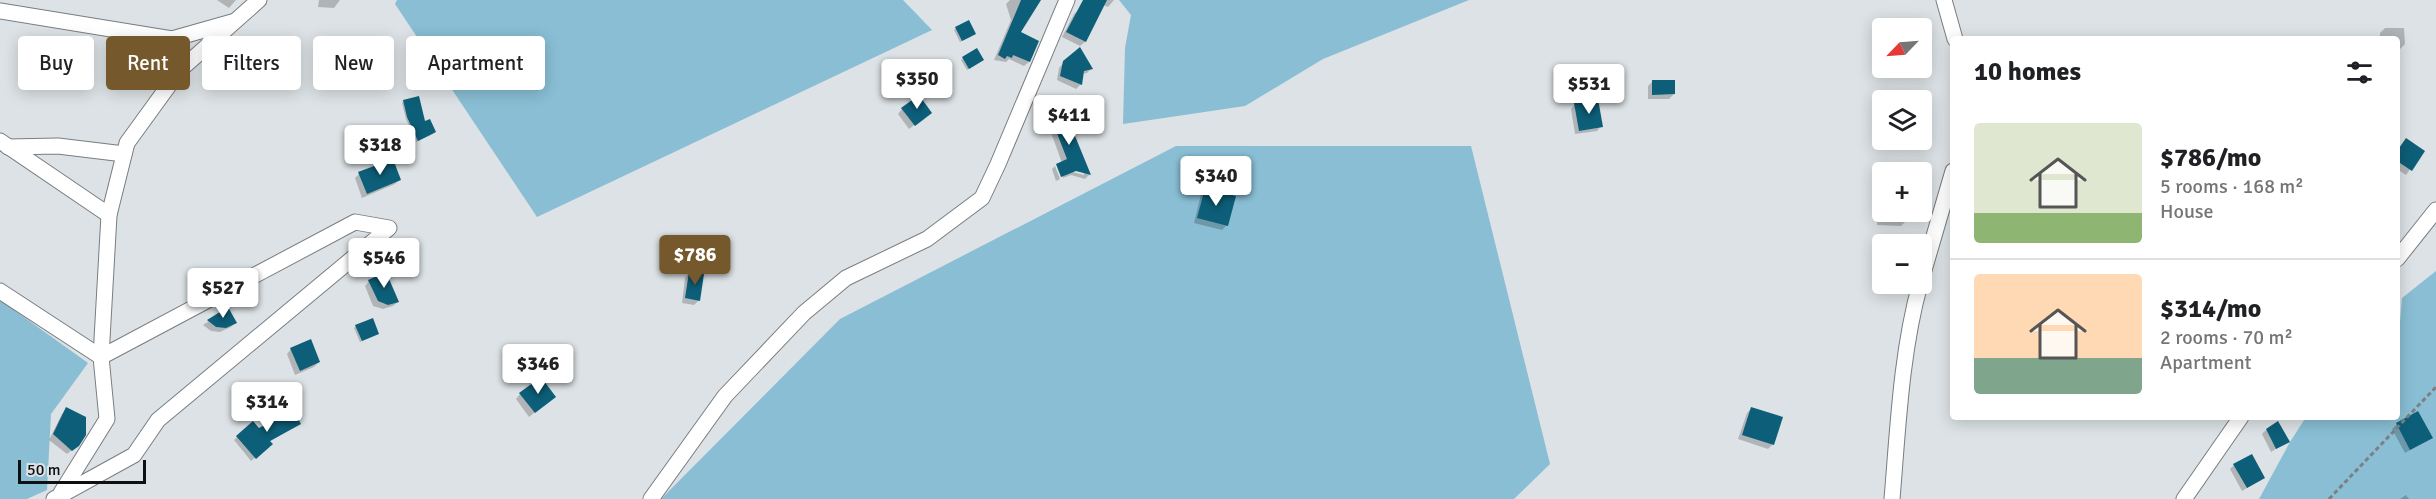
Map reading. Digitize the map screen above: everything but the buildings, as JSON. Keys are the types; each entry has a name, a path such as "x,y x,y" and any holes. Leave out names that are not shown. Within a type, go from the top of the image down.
{"street":[{"path":"56,497 107,419 101,357 110,215 127,143 180,70 259,0"},
{"path":"651,499 725,396 804,313 846,278 927,240 982,198 1067,0"},
{"path":"1944,0 1954,36"},
{"path":"0,11 172,39 237,21"},
{"path":"4,144 58,146 124,153"},
{"path":"4,144 110,215"},
{"path":"1932,243 1950,181"},
{"path":"2400,254 2436,210"},
{"path":"56,497 134,455 158,420 388,228 355,222 101,357"},
{"path":"0,291 101,357"},
{"path":"1892,499 1901,395 1917,294"},
{"path":"2184,499 2239,420"}],"path":[{"path":"2330,499 2436,387"}],"shaded area":[{"path":"397,0 903,0 932,30 537,217 452,90 545,90 545,36 416,36 395,4"},
{"path":"1119,0 1469,0 1323,59 1245,106 1123,124 1125,48 1131,15"},
{"path":"1176,146 1471,146 1550,464 1514,499 661,499 840,319"},
{"path":"2436,271 2436,499 2259,499 2304,420 2400,420 2402,298"},
{"path":"0,300 88,363 51,414 47,490 27,499 0,499"}]}
